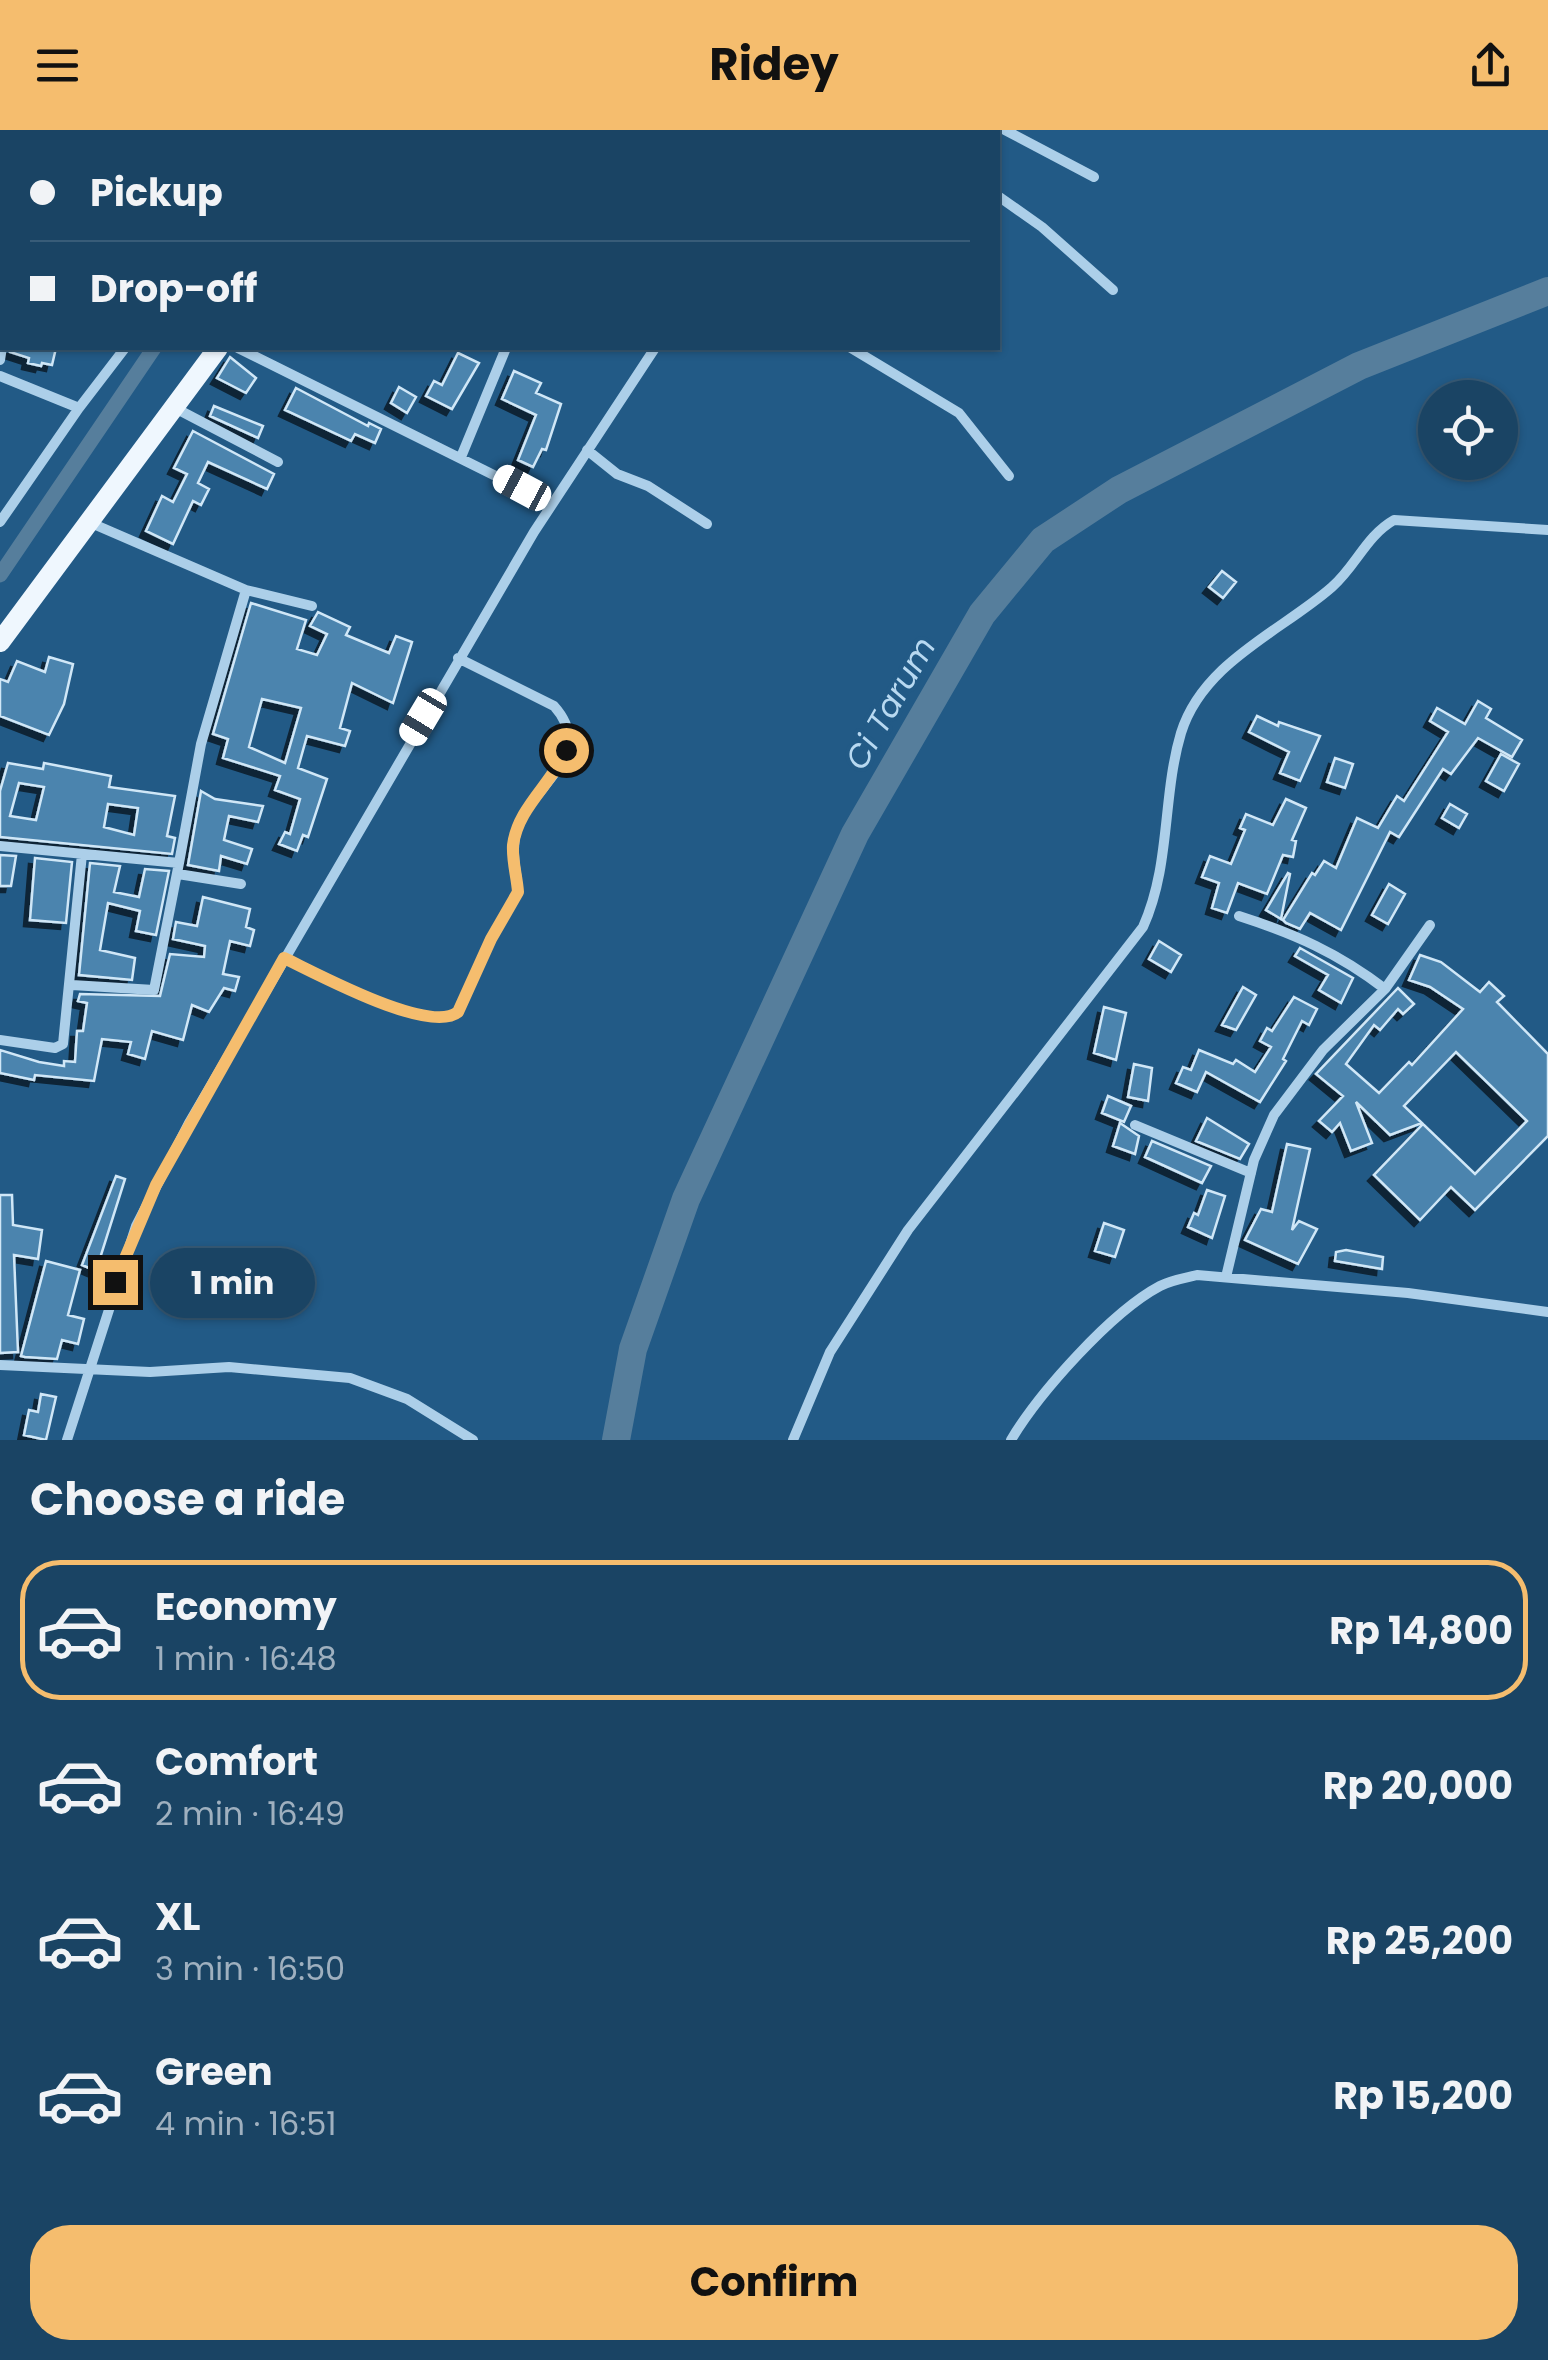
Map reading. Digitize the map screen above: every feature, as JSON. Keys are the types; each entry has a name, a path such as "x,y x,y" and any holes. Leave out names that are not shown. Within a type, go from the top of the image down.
{"main road":[{"path":"0,642 217,350"}],"street":[{"path":"1005,130 1094,177"},
{"path":"1000,197 1029,216 1114,290"},
{"path":"0,522 123,350"},
{"path":"242,350 552,504"},
{"path":"461,456 505,350"},
{"path":"67,1440 115,1282 149,1199 458,658 552,504 654,350"},
{"path":"854,350 960,413 1010,476"},
{"path":"0,376 79,408"},
{"path":"175,408 278,462"},
{"path":"587,450 617,474 648,486 707,524"},
{"path":"793,1440 830,1352 908,1230 1143,927 1160,869 1177,750 1196,704 1247,648 1330,589 1374,535 1394,520 1548,530"},
{"path":"91,523 246,590 312,606"},
{"path":"72,985 154,990 201,744 246,590"},
{"path":"284,958 366,996 428,1018 450,1018 458,1012 491,939 518,892 513,861 516,830 530,804 551,782 569,736 565,718 554,706 458,658"},
{"path":"0,846 178,868 241,884"},
{"path":"0,1040 60,1047 72,985 82,854"},
{"path":"1239,916 1306,938 1338,954 1385,990"},
{"path":"1226,1277 1251,1173 1274,1115 1323,1050 1385,990 1430,925"},
{"path":"1135,1125 1251,1173"},
{"path":"1010,1440 1032,1405 1136,1301 1164,1283 1197,1275 1548,1312"},
{"path":"0,1365 150,1372 229,1367 350,1378 407,1400 472,1440"}],"building":[{"path":"56,350 52,365 41,366 10,352"},
{"path":"458,353 479,363 452,409 426,396 434,381 442,385"},
{"path":"230,357 256,378 246,393 217,378"},
{"path":"514,371 541,383 536,393 561,404 546,450 542,449 533,467 518,460 536,415 502,399"},
{"path":"399,387 416,397 407,413 391,403"},
{"path":"296,388 381,429 375,443 355,434 351,441 285,410"},
{"path":"214,406 263,426 258,438 210,416"},
{"path":"193,431 274,474 267,489 208,462 198,483 209,489 201,505 193,501 173,544 146,531 162,496 173,502 187,474 174,468"},
{"path":"1222,571 1236,582 1223,598 1209,587"},
{"path":"251,603 306,620 297,649 317,655 327,634 310,626 318,612 350,627 346,635 389,653 396,636 412,642 393,703 352,683 340,728 350,731 345,746 307,736 298,768 327,779 308,837 303,835 297,851 279,844 285,832 290,834 300,799 275,790 280,776 223,758 228,739 213,734","holes":["262,699 301,708 285,763 249,747"]},
{"path":"49,657 73,664 64,704 49,735 0,716 0,679 8,682 17,661 45,672"},
{"path":"1478,701 1491,709 1486,718 1522,740 1512,757 1478,738 1451,774 1443,769 1399,837 1390,832 1341,930 1310,913 1300,929 1286,923 1283,920 1312,873 1315,875 1324,861 1336,868 1357,818 1378,828 1397,796 1404,801 1448,732 1430,721 1437,708 1465,724"},
{"path":"1257,716 1278,726 1279,722 1320,736 1300,781 1280,773 1289,752 1249,732"},
{"path":"1501,754 1519,764 1504,791 1486,781"},
{"path":"1335,758 1353,764 1345,788 1327,782"},
{"path":"8,763 43,769 44,763 111,776 109,787 175,796 167,836 175,838 172,854 0,837 0,791","holes":["19,783 44,787 36,820 10,816","108,804 138,808 134,835 104,827"]},
{"path":"201,791 215,799 263,806 258,822 229,816 224,840 252,849 247,864 221,856 219,871 188,865"},
{"path":"1286,799 1306,808 1292,840 1296,841 1293,857 1283,855 1267,894 1238,883 1227,913 1212,908 1219,883 1202,877 1210,856 1231,864 1245,830 1240,828 1246,814 1273,825"},
{"path":"1450,804 1467,814 1459,828 1442,818"},
{"path":"0,855 16,856 11,886 0,886"},
{"path":"35,858 72,862 66,923 30,920"},
{"path":"90,863 120,866 114,892 139,897 145,869 169,871 156,935 136,931 140,911 108,903 100,950 135,958 132,980 79,975"},
{"path":"1290,874 1281,919 1266,910"},
{"path":"1389,884 1405,894 1388,924 1372,915"},
{"path":"203,897 250,909 246,927 254,930 250,946 230,941 223,974 239,977 235,991 224,988 209,1012 192,1005 183,1040 152,1031 145,1059 128,1054 131,1042 102,1039 94,1081 35,1075 34,1080 0,1073 0,1050 64,1066 64,1061 75,1062 77,1031 83,1031 87,1003 78,1001 80,994 160,996 170,954 204,957 205,946 173,939 176,922 197,926"},
{"path":"1159,941 1181,955 1171,972 1149,959"},
{"path":"1300,948 1353,978 1341,1003 1319,990 1328,975 1295,956"},
{"path":"1420,955 1441,962 1480,992 1489,982 1504,996 1497,1002 1548,1054 1548,1136 1475,1210 1451,1187 1420,1220 1374,1175 1423,1124 1475,1174 1527,1121 1456,1052 1404,1106 1422,1123 1390,1135 1356,1102 1372,1143 1351,1151 1340,1123 1332,1132 1319,1121 1343,1096 1316,1074 1398,988 1414,1004 1403,1014 1398,1009 1380,1030 1374,1025 1346,1064 1379,1093 1409,1062 1412,1065 1463,1009 1430,987 1409,980"},
{"path":"1243,987 1256,995 1236,1030 1222,1025"},
{"path":"1294,997 1317,1009 1309,1025 1302,1021 1283,1059 1286,1061 1260,1102 1206,1072 1197,1092 1176,1083 1183,1067 1191,1070 1199,1050 1233,1064 1236,1060 1255,1072 1271,1047 1260,1041 1267,1028 1272,1031"},
{"path":"1104,1007 1126,1013 1116,1060 1094,1053"},
{"path":"1134,1064 1152,1068 1148,1101 1128,1097"},
{"path":"1108,1096 1131,1106 1124,1122 1102,1113"},
{"path":"1207,1118 1249,1144 1240,1159 1196,1141"},
{"path":"1120,1123 1139,1136 1135,1154 1113,1146"},
{"path":"1152,1141 1211,1166 1202,1183 1145,1157"},
{"path":"1287,1144 1310,1149 1292,1230 1299,1221 1317,1229 1298,1264 1245,1240 1261,1209 1272,1212"},
{"path":"116,1176 125,1179 96,1271 82,1265"},
{"path":"1207,1190 1225,1196 1212,1238 1188,1227 1194,1213 1198,1215"},
{"path":"0,1195 12,1195 13,1225 42,1230 38,1259 14,1255 18,1352 0,1353"},
{"path":"1104,1223 1124,1230 1115,1257 1095,1251"},
{"path":"1346,1250 1383,1257 1382,1269 1335,1261 1336,1252"},
{"path":"46,1261 80,1270 68,1315 84,1319 78,1344 62,1340 57,1359 21,1356"},
{"path":"41,1394 56,1397 46,1440 24,1435 29,1410 38,1412"}],"waterway":[{"name":"Ci Tarum","path":"616,1440 633,1349 686,1199 855,834 982,614 1043,540 1119,490 1359,366 1548,291"},
{"path":"0,575 153,350"}],"route":[{"path":"115,1282 156,1185 284,958 366,996 428,1018 450,1018 458,1012 491,939 518,892 513,861 516,830 524,812 551,782 566,750"}]}
